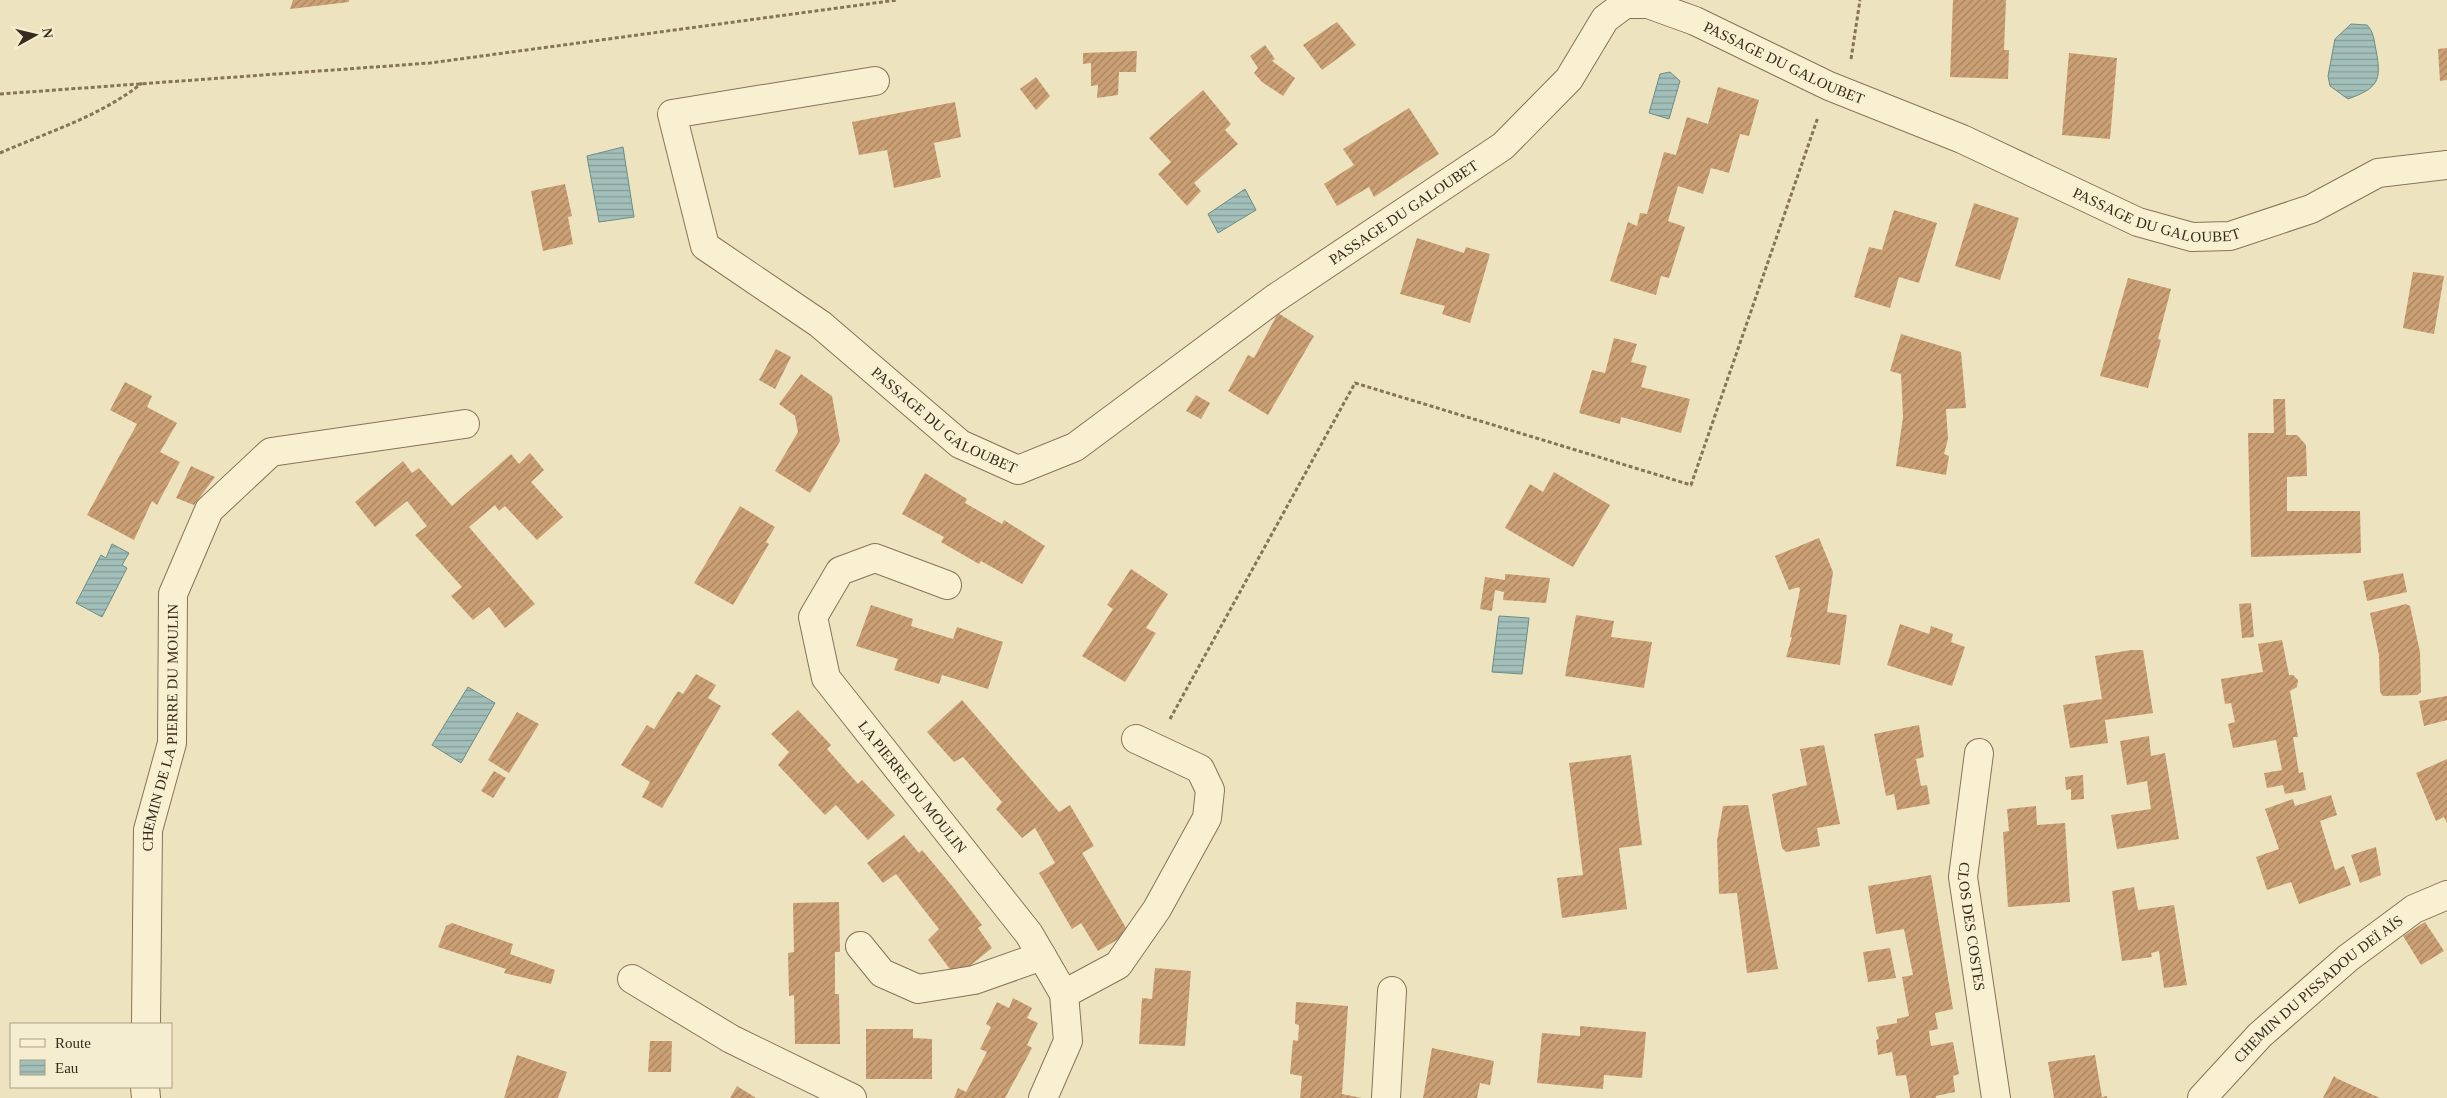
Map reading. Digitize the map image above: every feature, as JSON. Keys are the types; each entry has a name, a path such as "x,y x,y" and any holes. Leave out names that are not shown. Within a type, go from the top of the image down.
{"street":[{"name":"PASSAGE DU GALOUBET","path":"875,81 672,114 705,246 820,324 960,444 1018,470 1075,447 1274,299 1503,146 1569,79 1604,19 1625,4 1648,4 1695,20 1838,89 1962,139 2138,222 2192,237 2230,236 2311,209 2378,174 2447,165"},
{"name":"CHEMIN DE LA PIERRE DU MOULIN","path":"146,1023 148,830 172,743 173,594 209,510 271,452 465,424"},
{"name":"LA PIERRE DU MOULIN","path":"947,585 875,558 840,571 814,617 826,678 1029,934 1064,994 1068,1041 1043,1098"},
{"path":"1064,994 1118,965 1157,909 1207,818 1210,790 1200,769 1136,740"},
{"name":"CLOS DES COSTES","path":"1979,753 1963,876 1996,1098"},
{"name":"CHEMIN DU PISSADOU DEÏ AÏS","path":"2202,1098 2260,1036 2348,958 2414,909 2447,896"},
{"path":"860,946 882,973 918,989 974,980 1042,956"},
{"path":"632,979 731,1040 852,1098"},
{"path":"1386,1098 1392,991"}],"path":[{"path":"0,94 430,63 897,0"},
{"path":"1170,720 1355,383 1691,485 1838,89 1860,0"},
{"path":"0,153 92,114 124,97 142,83"}],"water":[{"path":"2351,24 2367,25 2371,31 2378,61 2378,76 2372,87 2348,99 2330,86 2328,76 2335,39"},
{"path":"1670,72 1680,81 1669,119 1649,113 1660,74"},
{"path":"623,147 634,217 599,222 587,156"},
{"path":"1245,189 1256,210 1218,233 1208,214"},
{"path":"112,544 129,553 122,565 127,568 102,617 76,603 101,555 106,558"},
{"path":"1499,616 1529,618 1522,674 1492,672"},
{"path":"468,687 495,703 461,763 432,745"}],"building":[{"path":"293,0 349,0 349,2 290,9"},
{"path":"1953,0 2006,0 2004,50 2009,50 2008,79 1950,77"},
{"path":"1337,22 1356,45 1322,70 1303,45"},
{"path":"1265,45 1275,59 1272,61 1295,78 1283,96 1262,82 1254,73 1258,68 1250,56"},
{"path":"2447,48 2447,80 2440,81 2438,49"},
{"path":"1137,51 1136,72 1119,72 1118,95 1097,98 1098,85 1091,86 1091,63 1083,64 1083,53"},
{"path":"2069,53 2117,58 2110,139 2062,135"},
{"path":"1036,77 1050,96 1036,110 1020,89"},
{"path":"1718,87 1759,100 1749,136 1740,134 1729,173 1711,168 1703,194 1678,186 1668,221 1685,227 1669,278 1661,276 1656,295 1610,281 1628,222 1637,226 1640,213 1647,214 1664,152 1676,155 1687,117 1708,124"},
{"path":"1203,90 1231,124 1225,130 1238,144 1194,183 1201,191 1187,206 1158,174 1171,162 1149,138"},
{"path":"955,102 961,137 934,143 941,177 894,188 887,150 859,155 852,122"},
{"path":"1409,108 1439,154 1374,197 1369,187 1337,206 1324,184 1354,165 1343,149"},
{"path":"565,184 572,216 568,217 573,244 543,251 531,191"},
{"path":"1974,203 2019,218 2000,280 1955,266"},
{"path":"1894,210 1937,223 1919,283 1899,277 1890,308 1854,297 1869,247 1882,250"},
{"path":"1417,238 1464,253 1466,247 1490,254 1470,323 1442,314 1445,306 1400,294"},
{"path":"2413,272 2444,276 2434,334 2403,328"},
{"path":"2128,278 2171,289 2158,339 2161,340 2148,388 2100,376"},
{"path":"1278,313 1314,336 1268,415 1228,391 1248,355 1254,358"},
{"path":"1901,334 1961,352 1966,408 1946,409 1948,439 1944,454 1949,456 1946,475 1896,466 1903,417 1901,374 1890,371"},
{"path":"1614,338 1637,344 1631,362 1647,366 1641,387 1690,399 1681,433 1621,417 1620,424 1579,413 1592,370 1605,373"},
{"path":"776,349 791,357 775,389 759,380"},
{"path":"801,374 832,396 840,441 810,493 775,471 798,432 795,416 779,404"},
{"path":"125,382 152,396 147,407 177,423 160,452 180,462 157,505 152,501 134,540 87,515 137,424 110,410"},
{"path":"1196,395 1210,403 1201,419 1186,411"},
{"path":"2273,399 2285,399 2286,435 2297,435 2306,445 2307,476 2287,477 2287,511 2360,511 2361,553 2251,557 2248,433 2274,433"},
{"path":"530,453 544,470 531,482 563,517 537,540 505,506 499,511 495,505 469,527 535,604 505,628 489,607 473,620 451,596 462,587 415,535 427,526 407,501 375,527 355,502 403,461 412,473 419,468 452,506 511,454 519,464"},
{"path":"191,466 215,477 194,505 176,498"},
{"path":"1554,472 1610,505 1573,567 1505,528 1530,484 1543,492"},
{"path":"925,473 967,499 965,503 1002,524 1004,520 1045,546 1022,584 981,561 979,564 941,542 944,537 902,514"},
{"path":"740,506 775,527 766,542 769,544 733,605 694,583"},
{"path":"1819,538 1833,572 1827,612 1847,615 1840,665 1786,657 1792,637 1790,637 1800,590 1799,587 1789,590 1775,556"},
{"path":"1131,569 1168,594 1146,628 1156,633 1125,682 1082,656 1113,609 1107,605"},
{"path":"2403,573 2407,592 2367,601 2363,581"},
{"path":"1505,574 1550,578 1546,603 1503,600 1504,592 1495,590 1492,611 1480,609 1485,577 1505,580"},
{"path":"2251,603 2254,637 2242,638 2239,604"},
{"path":"2406,604 2410,606 2420,652 2421,692 2417,695 2383,696 2380,692 2379,655 2370,613"},
{"path":"871,605 913,619 911,626 953,639 957,627 1003,642 988,689 942,675 939,684 894,670 898,659 856,646"},
{"path":"1576,615 1614,621 1611,637 1652,642 1644,688 1565,676"},
{"path":"1900,624 1929,634 1931,626 1953,634 1951,642 1965,647 1952,686 1887,665"},
{"path":"2282,640 2289,675 2293,675 2298,680 2297,687 2290,691 2298,737 2293,737 2299,773 2303,772 2306,790 2285,794 2283,785 2267,788 2264,773 2282,770 2276,740 2233,748 2228,724 2235,722 2231,703 2225,704 2221,679 2263,672 2258,644"},
{"path":"2143,650 2153,713 2105,720 2108,743 2070,748 2063,705 2102,699 2095,656"},
{"path":"696,674 716,685 708,698 721,706 662,808 642,797 650,782 621,765 647,725 654,729 678,691 683,694"},
{"path":"2447,696 2447,720 2424,726 2419,701"},
{"path":"962,700 1059,812 1070,805 1094,846 1082,853 1129,933 1098,951 1081,923 1072,929 1039,873 1055,863 1035,828 1022,838 996,809 1002,802 963,757 954,762 927,732"},
{"path":"798,710 831,745 827,749 858,784 862,780 895,815 868,840 836,805 825,815 778,765 789,752 771,734"},
{"path":"517,712 539,724 509,773 488,760"},
{"path":"1919,725 1924,757 1916,759 1921,786 1927,785 1930,804 1897,810 1894,794 1886,796 1874,734"},
{"path":"2149,736 2151,756 2165,753 2179,839 2117,849 2111,815 2151,809 2147,781 2127,785 2120,741"},
{"path":"1824,745 1840,824 1817,828 1820,846 1786,852 1782,848 1772,794 1807,785 1800,749"},
{"path":"1631,755 1642,845 1619,848 1627,909 1562,918 1557,878 1583,875 1569,763"},
{"path":"2447,759 2447,823 2444,817 2436,821 2416,773"},
{"path":"494,771 506,778 493,798 481,791"},
{"path":"2083,775 2084,799 2071,800 2071,789 2066,790 2065,777"},
{"path":"2331,795 2337,815 2320,821 2335,870 2344,866 2351,885 2299,904 2291,882 2267,890 2256,857 2279,849 2265,809 2293,799 2295,806"},
{"path":"1748,805 1778,969 1747,973 1737,893 1719,894 1717,841 1723,806"},
{"path":"2036,806 2037,825 2065,823 2070,902 2008,907 2003,832 2009,831 2007,809"},
{"path":"904,835 919,853 922,850 953,887 982,925 978,928 992,948 956,977 928,940 939,929 896,874 883,883 867,863"},
{"path":"2376,847 2381,875 2360,883 2351,855"},
{"path":"1931,875 1953,1009 1935,1013 1938,1029 1929,1031 1931,1046 1953,1042 1959,1074 1953,1076 1955,1092 1936,1096 1936,1098 1910,1098 1906,1075 1896,1076 1892,1052 1878,1055 1876,1040 1879,1039 1876,1027 1897,1023 1897,1019 1909,1016 1902,977 1913,975 1904,929 1876,934 1868,886"},
{"path":"2134,887 2138,910 2174,905 2187,985 2164,988 2159,951 2151,953 2152,957 2122,961 2112,891"},
{"path":"839,902 840,952 835,952 835,994 839,994 840,1044 795,1044 794,995 789,996 788,953 794,952 793,903"},
{"path":"2425,922 2444,951 2421,965 2403,936"},
{"path":"452,923 513,944 510,954 555,970 551,984 504,973 506,969 438,947 446,926"},
{"path":"1890,948 1896,978 1868,982 1863,952"},
{"path":"1155,968 1191,971 1185,1046 1139,1044 1142,998 1152,999"},
{"path":"1013,998 1032,1008 1027,1018 1038,1023 1027,1045 1032,1048 1005,1098 954,1098 958,1088 966,1092 987,1052 980,1049 991,1027 986,1024 997,1002 1009,1008"},
{"path":"1296,1002 1348,1006 1342,1094 1362,1098 1300,1098 1302,1076 1290,1074 1293,1040 1298,1041 1299,1025 1295,1024"},
{"path":"1580,1026 1646,1032 1642,1078 1604,1075 1603,1089 1537,1083 1542,1033 1580,1036"},
{"path":"866,1029 913,1029 913,1038 932,1039 932,1079 866,1079"},
{"path":"650,1041 672,1041 671,1072 648,1072"},
{"path":"1432,1048 1494,1061 1490,1085 1480,1083 1477,1098 1423,1098"},
{"path":"517,1055 567,1072 558,1098 504,1098"},
{"path":"2095,1055 2102,1097 2107,1096 2107,1098 2054,1098 2048,1062"},
{"path":"2334,1076 2336,1078 2380,1098 2323,1098"},
{"path":"737,1086 756,1098 730,1098"}]}
